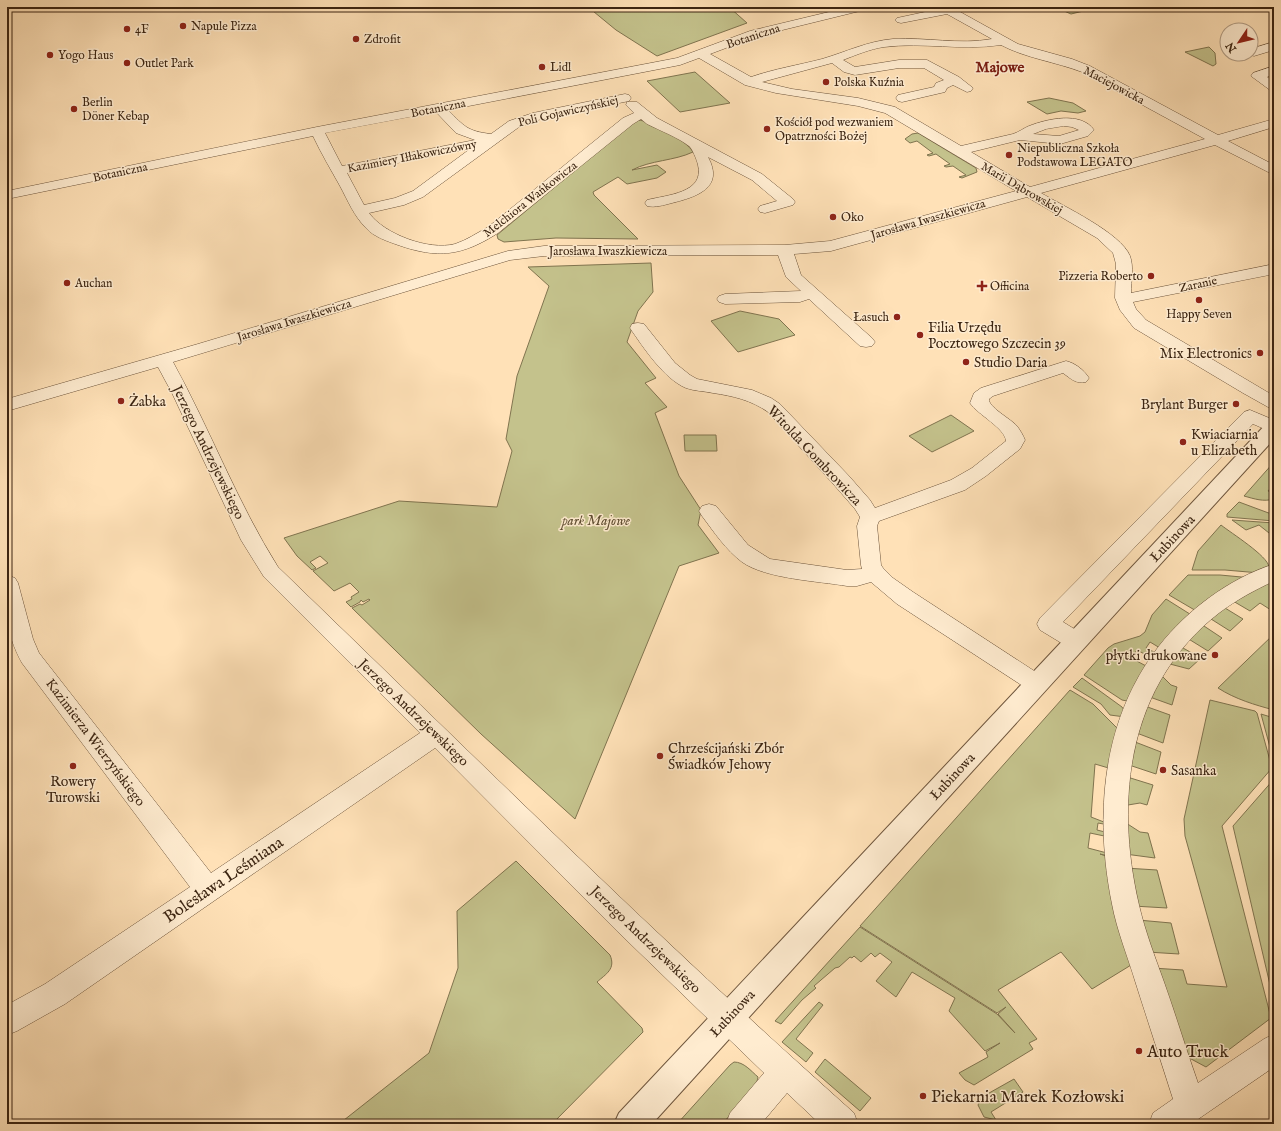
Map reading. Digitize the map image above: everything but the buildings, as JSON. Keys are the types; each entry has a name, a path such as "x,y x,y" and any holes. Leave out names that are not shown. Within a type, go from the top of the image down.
{"street":[{"name":"Botaniczna","path":"7,194 317,131 680,61 754,33 864,7"},
{"name":"Maciejowicka","path":"901,20 946,9 1002,41 1028,52 1068,62 1082,68 1274,171"},
{"path":"750,82 768,75 834,59 877,45 894,42 985,45 1002,41"},
{"path":"1259,50 1274,46"},
{"name":"Marii Dąbrowskiej","path":"701,54 750,82 772,88 879,107 900,116 1102,235 1118,249 1122,255 1124,263 1123,298 1130,314 1140,324 1274,403"},
{"path":"834,59 848,69 855,71 899,64 927,64 968,88"},
{"path":"1272,85 1260,79 1257,74 1274,70"},
{"path":"602,76 641,114 757,177 788,202 765,208"},
{"path":"902,98 941,89 940,86 956,80"},
{"name":"Poli Gojawiczyńskiej","path":"360,210 399,202 418,194 514,124 529,118 625,98"},
{"path":"440,108 466,134 475,138 489,141"},
{"name":"Melchiora Wańkowicza","path":"317,131 360,210 373,227 382,233 412,245 441,250 453,250 474,243 511,217 631,118 641,114"},
{"name":"Jarosława Iwaszkiewicza","path":"7,405 163,360 477,265 522,254 559,251 785,250 831,246 1274,123"},
{"path":"959,151 1020,136"},
{"name":"Kazimiery Iłłakowiczówny","path":"338,171 489,141"},
{"path":"652,203 689,194 699,188 707,176 708,170 707,165 697,148 698,146"},
{"path":"785,250 789,266 794,277 866,342"},
{"name":"Zaranie","path":"1123,298 1130,298 1274,269"},
{"path":"725,298 800,296 812,293"},
{"name":"Witolda Gombrowicza","path":"638,328 672,369 686,381 692,384 752,395 766,401 842,481 863,506 870,517"},
{"name":"Jerzego Andrzejewskiego","path":"163,360 181,393 251,540 271,572 628,922 785,1072 844,1124"},
{"name":"Witolda Gombrowicza","path":"870,517 958,485 979,472 1013,445 1016,440 1015,435 985,410 979,403 980,397 987,392 1066,366 1080,378"},
{"name":"Łubinowa","path":"630,1124 1274,427"},
{"path":"709,511 739,548 756,562 766,566 847,578 857,578 875,573 885,583 905,598 1037,684"},
{"name":"Witolda Gombrowicza","path":"870,517 867,526 871,565 875,573"},
{"path":"1191,1106 1137,944 1123,894 1116,839 1115,797 1117,777 1132,714 1144,684 1162,658 1187,630 1209,609 1231,594 1274,572"},
{"name":"Kazimierza Wierzyńskiego","path":"7,583 22,639 30,657 208,889"},
{"name":"Bolesława Leśmiana","path":"7,1021 55,994 437,734"},
{"path":"1164,1124 1274,1049"},
{"path":"741,1124 785,1072"}],"green space":[{"path":"588,7 729,7 747,23 657,56 616,30"},
{"path":"1055,7 1100,7 1071,14"},
{"path":"1209,47 1215,53 1216,64 1213,66 1185,52"},
{"path":"695,72 730,103 680,112 647,81"},
{"path":"1049,98 1073,103 1086,111 1078,113 1061,111 1047,114 1027,102"},
{"path":"638,120 660,127 683,142 693,152 647,164 632,170 657,165 666,172 657,178 627,184 618,177 593,192 594,195 638,239 556,238 504,242 498,239 497,235 634,121"},
{"path":"918,133 976,168 977,172 962,178 959,177 966,175 953,166 944,166 950,164 936,154 929,156 927,155 933,153 917,141 910,143 905,139 912,134"},
{"name":"park Majowe","path":"651,263 653,292 638,311 627,342 656,378 645,383 667,407 655,413 679,476 701,510 698,525 719,553 679,566 575,819 481,734 352,608 360,604 362,605 370,600 369,599 363,602 361,600 351,607 346,602 352,599 351,597 359,592 350,583 334,591 313,571 328,563 320,556 310,562 316,568 312,570 297,556 284,538 399,501 497,507 512,451 506,439 517,376 549,286 528,267"},
{"path":"740,311 779,319 795,335 738,352 711,321"},
{"path":"951,415 974,431 932,452 909,436"},
{"path":"684,435 716,435 717,451 685,451"},
{"path":"1274,462 1274,484 1268,491 1274,494 1274,499 1263,500 1244,496"},
{"path":"1239,502 1274,515 1274,521 1227,517 1227,514"},
{"path":"1232,520 1274,523 1274,537 1259,525 1246,530"},
{"path":"1221,525 1256,551 1267,562 1269,567 1260,573 1225,570 1192,570 1198,551"},
{"path":"1188,575 1220,575 1252,578 1198,612 1169,595"},
{"path":"1274,580 1274,612 1260,603 1250,611 1233,601"},
{"path":"1166,599 1193,616 1160,648 1150,642 1146,648 1158,654 1154,659 1137,650 1131,658 1148,667 1127,701 1122,700 1084,675 1108,648 1114,644 1140,636 1145,632 1152,615"},
{"path":"1225,608 1243,619 1230,631 1211,619"},
{"path":"1201,624 1222,638 1208,651 1187,638"},
{"path":"1274,634 1274,710 1252,704 1218,688"},
{"path":"1183,648 1201,658 1189,669 1166,663"},
{"path":"1159,673 1171,685 1177,687 1172,705 1147,696"},
{"path":"1082,678 1122,707 1125,717 1110,715 1101,704 1073,687"},
{"path":"1070,690 1093,704 1120,731 1112,769 1095,764 1091,817 1109,824 1098,823 1097,830 1109,833 1109,837 1090,833 1088,848 1107,853 1136,962 1092,989 1061,952 998,990 1037,1039 1029,1043 1033,1049 974,1085 965,1080 959,1073 988,1057 986,1052 1000,1043 985,1051 949,1011 955,998 912,972 896,997 876,981 892,962 880,953 875,957 871,953 861,962 854,956 852,958 850,957 814,986 816,988 802,1000 781,1024 775,1021 860,927 997,1014 1015,1033 998,1014 1006,1007 997,1013 860,926"},
{"path":"1210,700 1255,711 1257,713 1272,768 1222,826 1271,1018 1206,1067 1180,1053 1152,968 1183,970 1187,984 1227,987 1185,836 1184,819"},
{"path":"1142,705 1170,715 1163,743 1134,732"},
{"path":"1261,714 1274,718 1274,762"},
{"path":"1130,740 1161,752 1156,774 1126,764"},
{"path":"1124,776 1153,785 1147,805 1140,803 1122,806"},
{"path":"1274,779 1274,1002 1233,826"},
{"path":"1123,821 1140,832 1148,833 1155,858 1125,854"},
{"path":"516,861 610,955 612,960 611,968 607,974 597,982 642,1028 643,1032 552,1124 339,1124 429,1053 458,968 457,911"},
{"path":"1125,868 1157,870 1167,908 1133,906"},
{"path":"1138,920 1171,923 1179,954 1147,952"},
{"path":"819,1002 823,1005 796,1039 813,1053 806,1062 782,1042"},
{"path":"825,1059 871,1098 860,1111 815,1072"},
{"path":"734,1062 744,1065 758,1077 753,1089 743,1102 722,1124 677,1124 730,1065"},
{"path":"1014,1079 1023,1092 991,1112 996,1120 984,1117 978,1105 982,1097"}],"place":[{"name":"Napule Pizza","path":"183,26"},
{"name":"4F","path":"127,29"},
{"name":"Zdrofit","path":"356,39"},
{"name":"Yogo Haus","path":"50,55"},
{"name":"Outlet Park","path":"127,63"},
{"name":"Lidl","path":"542,67"},
{"name":"Polska Kuźnia","path":"826,82"},
{"name":"Berlin Döner Kebap","path":"74,109"},
{"name":"Kościół pod wezwaniem Opatrzności Bożej","path":"767,129"},
{"name":"Niepubliczna Szkoła Podstawowa LEGATO","path":"1009,155"},
{"name":"Oko","path":"833,217"},
{"name":"Pizzeria Roberto","path":"1151,276"},
{"name":"Auchan","path":"67,283"},
{"name":"Officina","path":"982,286"},
{"name":"Happy Seven","path":"1199,300"},
{"name":"Łasuch","path":"897,317"},
{"name":"Filia Urzędu Pocztowego Szczecin 39","path":"920,335"},
{"name":"Mix Electronics","path":"1260,353"},
{"name":"Studio Daria","path":"966,362"},
{"name":"Żabka","path":"121,401"},
{"name":"Brylant Burger","path":"1236,404"},
{"name":"Kwiaciarnia u Elizabeth","path":"1183,442"},
{"name":"płytki drukowane","path":"1215,655"},
{"name":"Chrześcijański Zbór Świadków Jehowy","path":"660,756"},
{"name":"Rowery Turowski","path":"73,766"},
{"name":"Sasanka","path":"1163,770"},
{"name":"Auto Truck","path":"1139,1051"},
{"name":"Piekarnia Marek Kozłowski","path":"923,1096"}],"district":[{"name":"Majowe","path":"1000,67"}]}
